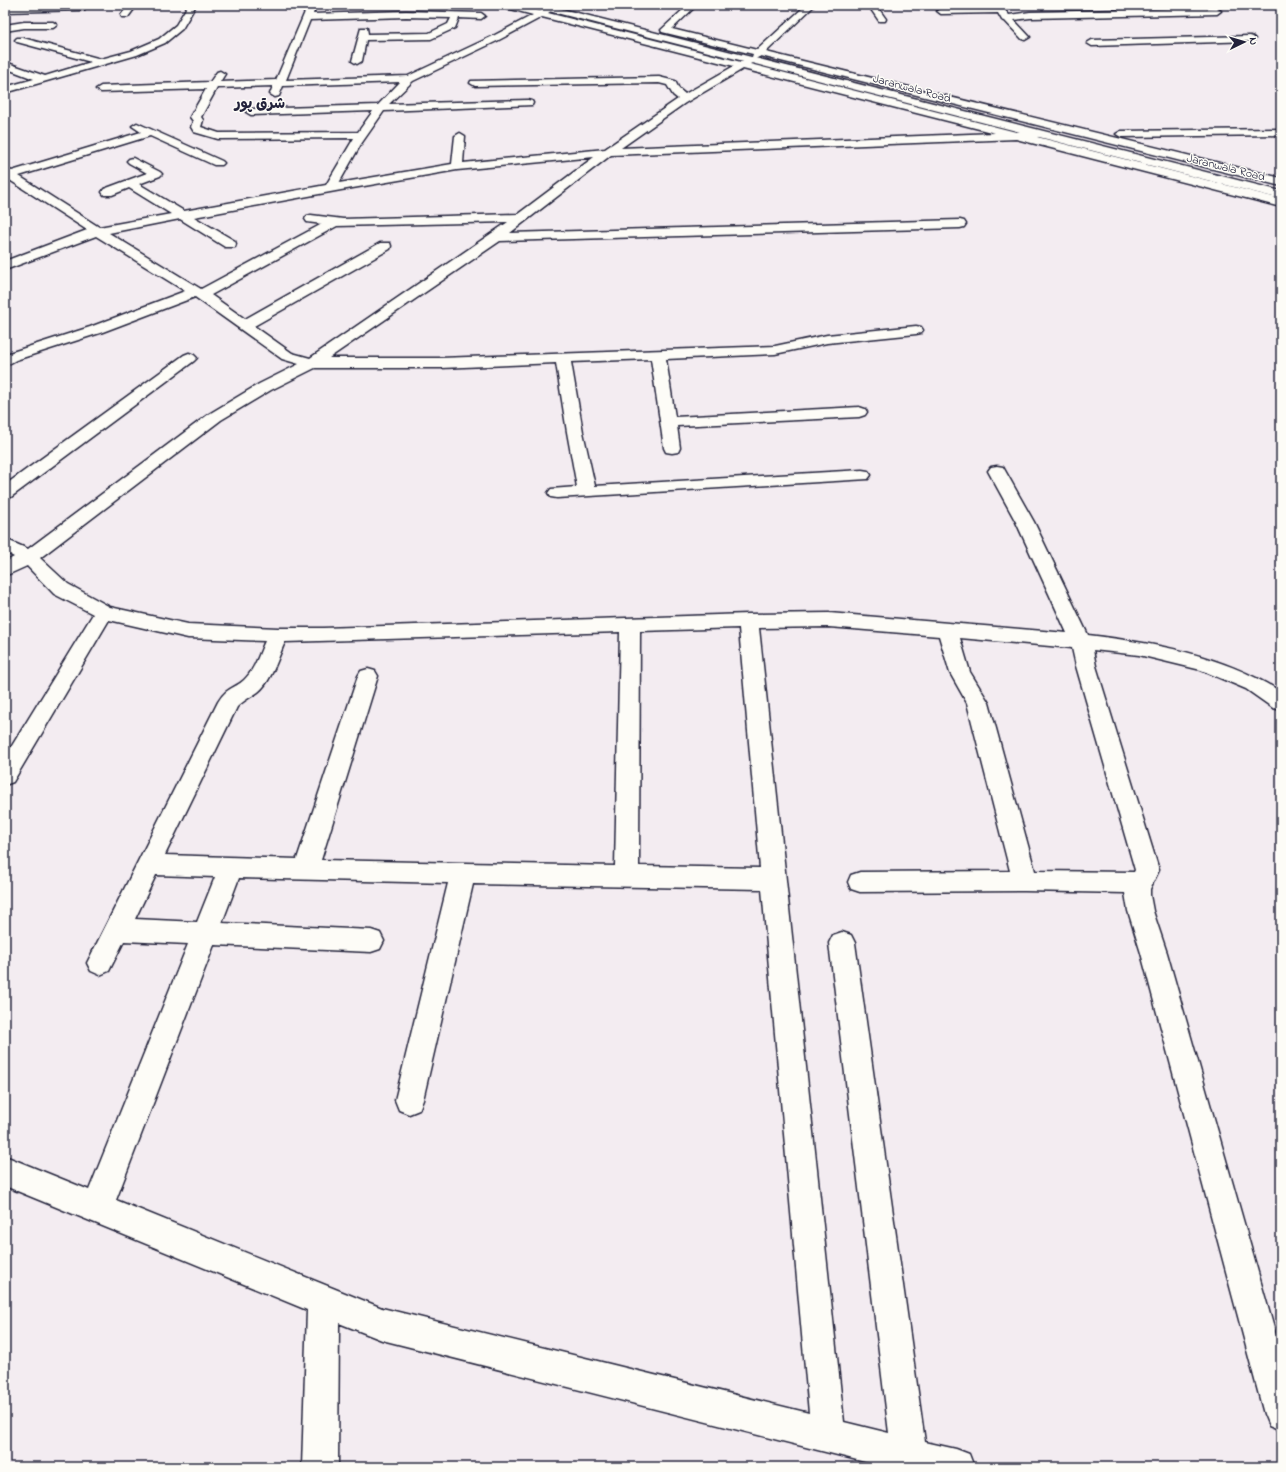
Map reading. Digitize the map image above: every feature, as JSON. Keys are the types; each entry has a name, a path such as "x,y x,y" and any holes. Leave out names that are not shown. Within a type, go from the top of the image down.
{"street":[{"path":"125,15 133,5"},
{"path":"5,90 42,78 134,53 162,41 179,27 192,5"},
{"path":"267,112 312,5"},
{"path":"418,18 422,5"},
{"path":"506,5 549,7 753,58 1091,135 1281,182"},
{"path":"568,5 665,30 753,58 1019,136 1281,203"},
{"path":"665,30 674,24 693,5"},
{"path":"5,570 29,557 215,417 265,387 312,363 496,237 608,152 685,99 753,58 811,5"},
{"path":"872,5 882,19"},
{"path":"1051,5 1056,16 1068,25"},
{"path":"5,9 82,6"},
{"path":"75,16 82,6"},
{"path":"330,188 380,107 398,88 410,79 494,39 549,7"},
{"name":"Jaranwala Road","path":"549,7 1281,188"},
{"path":"938,8 1056,16 1217,11"},
{"path":"938,8 950,20"},
{"path":"1001,12 1025,37"},
{"path":"307,17 406,14 418,18 456,15 481,16"},
{"path":"357,61 363,34 434,35 452,26 456,15"},
{"path":"5,28 24,25 53,26"},
{"path":"1092,43 1250,39"},
{"path":"20,40 99,62 104,67 114,69"},
{"name":"Jaranwala Road","path":"753,58 1038,134 1281,195"},
{"path":"5,65 42,78"},
{"path":"221,72 195,116 198,120 196,127 198,130 218,136 362,135"},
{"path":"101,89 280,82 410,79"},
{"path":"94,99 109,80"},
{"path":"475,83 659,80 671,83 673,90 677,95 685,99"},
{"path":"252,112 528,103"},
{"path":"371,121 387,121"},
{"path":"134,125 218,163"},
{"path":"8,174 151,132"},
{"path":"1072,136 1281,132"},
{"path":"5,266 97,231 330,188 457,167 608,152 1019,136 1038,134"},
{"path":"457,167 460,136"},
{"path":"108,192 156,174 133,161"},
{"path":"8,174 198,293 287,356 312,363 433,363 775,350 827,339 916,330"},
{"path":"130,184 230,244"},
{"path":"311,219 333,223 520,218"},
{"path":"5,361 11,357 198,293 333,223"},
{"path":"496,237 960,224"},
{"path":"243,326 385,246"},
{"path":"658,355 672,448"},
{"path":"5,493 189,358"},
{"path":"563,358 575,432 588,491"},
{"path":"668,422 859,412"},
{"path":"997,471 1025,522 1081,642 1086,666 1147,870 1146,878 1141,883 1138,890 1138,900 1154,953 1281,1414"},
{"path":"557,493 862,475"},
{"path":"5,545 29,557 61,589 104,612 188,631 278,635 323,635 748,621 829,620 1139,648 1206,664 1253,684 1281,702"},
{"path":"5,776 104,612"},
{"path":"748,621 828,1435"},
{"path":"627,876 630,625"},
{"path":"947,630 960,673 978,703 1025,881"},
{"path":"100,963 229,702 251,686 259,676 278,635"},
{"path":"306,870 368,676"},
{"path":"149,865 306,870 773,879"},
{"path":"97,1208 231,868"},
{"path":"409,1100 463,873"},
{"path":"860,882 1025,881 1141,883"},
{"path":"117,929 372,941"},
{"path":"842,944 909,1455"},
{"path":"5,1171 382,1324 956,1467"},
{"path":"320,1467 323,1300"}],"district":[{"name":"شرق پور","path":"260,103"}]}
